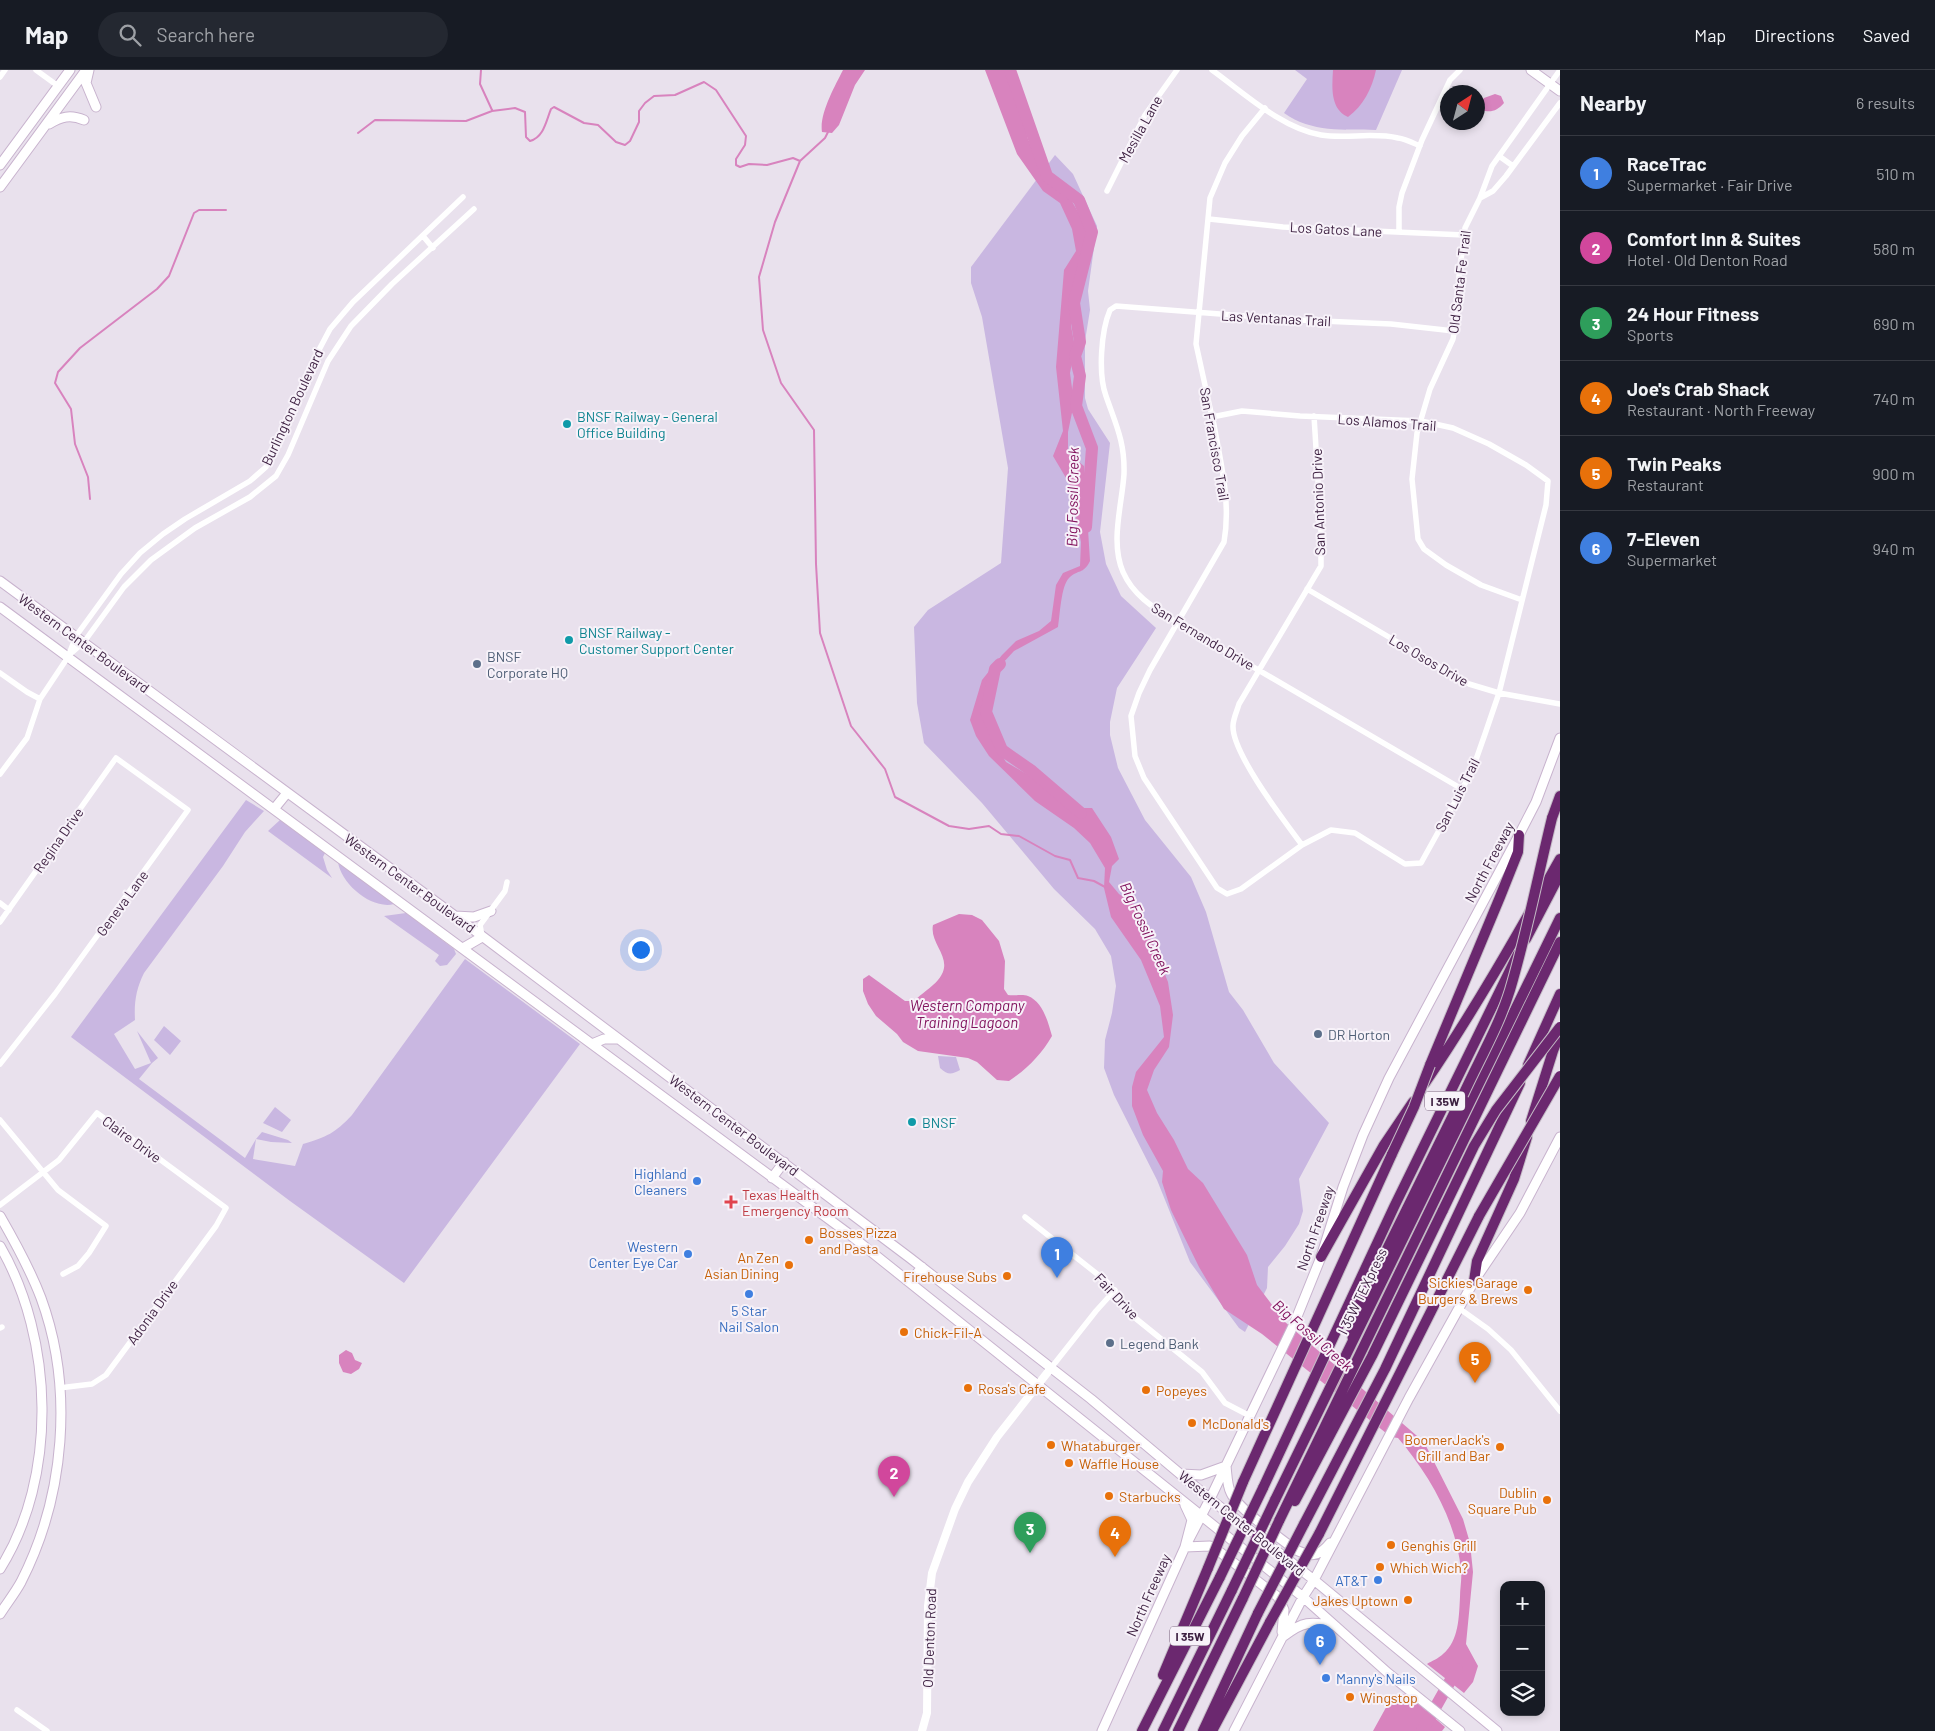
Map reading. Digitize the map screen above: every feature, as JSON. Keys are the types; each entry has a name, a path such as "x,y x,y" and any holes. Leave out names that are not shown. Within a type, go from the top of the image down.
{"highway":[{"path":"1354,1341 1352,1326 1356,1312 1463,1095 1495,1028 1510,991 1528,925 1552,818 1560,796"},
{"path":"1160,1696 1162,1679 1243,1482 1414,1107 1518,852 1519,835"},
{"path":"1321,1258 1384,1145 1460,1031 1560,859"},
{"name":"I 35W","path":"1142,1731 1263,1488 1336,1330 1508,972 1560,874"},
{"name":"I 35W TEXpress","path":"1163,1731 1560,918"},
{"name":"I 35W TEXpress","path":"1332,1422 1362,1349 1560,942"},
{"path":"1203,1731 1258,1614 1385,1369 1502,1122 1560,994"},
{"path":"1178,1731 1279,1520 1290,1510 1332,1422 1372,1356 1474,1146 1496,1110 1560,1028"},
{"path":"1474,1281 1477,1261 1514,1179 1550,1058 1560,1033"},
{"path":"1212,1731 1319,1534 1479,1216 1560,1076"}],"main road":[{"path":"0,165 70,70"},
{"path":"88,70 86,83 96,107"},
{"path":"0,187 88,70"},
{"path":"1531,70 1560,91"},
{"path":"44,127 60,118 68,116 75,116 84,120"},
{"name":"Western Center Boulevard","path":"0,581 453,915 922,1267 1051,1368 1210,1499 1314,1580 1497,1731"},
{"name":"Western Center Boulevard","path":"0,607 850,1234 1303,1597 1400,1682 1460,1731"},
{"name":"North Freeway","path":"1102,1731 1185,1547 1250,1416 1303,1301 1321,1258 1363,1135 1389,1078 1536,802 1560,738"},
{"path":"274,809 287,793"},
{"path":"453,915 474,918 491,911"},
{"path":"463,948 482,937"},
{"path":"592,1044 604,1039 619,1039"},
{"path":"1234,1731 1409,1398 1474,1281 1520,1213 1560,1136"},
{"path":"772,1178 784,1162"},
{"path":"0,1216 20,1251 41,1297 51,1332 58,1368 60,1432 53,1491 44,1527 20,1582 0,1614"},
{"path":"0,1246 20,1289 32,1326 40,1367 42,1412 37,1472 25,1517 9,1555 0,1569"},
{"path":"910,1282 922,1267"},
{"path":"1181,1474 1200,1475 1226,1466 1230,1493 1234,1498 1294,1549 1309,1554 1322,1553 1340,1532"},
{"path":"1180,1498 1192,1520 1185,1547 1205,1546 1216,1549 1278,1597 1284,1610 1282,1638"},
{"path":"1282,1638 1299,1624 1313,1622 1334,1625"}],"street":[{"path":"0,77 5,70"},
{"path":"36,70 58,86"},
{"name":"Mesilla Lane","path":"1107,191 1145,115 1177,70"},
{"path":"1212,70 1284,122 1309,132 1322,135 1369,135 1398,138 1420,146"},
{"path":"1399,232 1399,207 1402,193 1420,146 1450,80 1460,70"},
{"name":"Old Santa Fe Trail","path":"1522,600 1481,585 1424,549 1418,540 1412,479 1417,433 1430,389 1453,339 1464,235 1471,213 1480,198 1486,179 1498,156 1560,70"},
{"name":"Old Santa Fe Trail","path":"1480,198 1497,186 1560,103"},
{"name":"San Francisco Trail","path":"1227,894 1217,888 1144,778 1135,756 1131,716 1150,670 1224,542 1228,521 1224,479 1196,344 1210,198 1225,163 1242,136 1265,108"},
{"path":"1498,156 1513,166"},
{"path":"1486,179 1497,186"},
{"name":"Burlington Boulevard","path":"68,657 76,636 116,581 140,553 175,526 257,476 266,467 311,365 330,329 348,307 463,197"},
{"name":"Burlington Boulevard","path":"68,657 84,642 124,587 151,560 180,538 250,497 276,476 288,455 339,342 364,311 474,208"},
{"name":"Los Gatos Lane","path":"1209,219 1283,227 1464,235"},
{"path":"423,236 433,248"},
{"path":"382,275 392,284"},
{"name":"Las Ventanas Trail","path":"1105,321 1110,310 1116,306 1199,313 1390,324 1454,331"},
{"name":"San Fernando Drive","path":"1105,321 1102,371 1105,395 1122,441 1124,472 1117,531 1118,554 1122,570 1135,592 1148,604 1178,623 1462,789"},
{"path":"302,388 315,392"},
{"name":"Los Alamos Trail","path":"1212,417 1242,411 1421,421 1453,428 1489,444 1526,465 1548,481"},
{"name":"San Antonio Drive","path":"1302,845 1259,784 1237,745 1233,726 1239,704 1321,566 1321,528 1314,416"},
{"path":"257,476 266,485"},
{"name":"San Luis Trail","path":"1227,894 1241,889 1302,845 1331,830 1355,833 1405,864 1421,863 1472,771 1499,693 1546,505 1548,481"},
{"path":"175,526 180,538"},
{"name":"Los Osos Drive","path":"1307,589 1469,684 1499,693 1560,704"},
{"path":"0,774 27,738 40,699 68,657"},
{"path":"0,672 40,699"},
{"name":"Regina Drive","path":"0,922 116,758"},
{"name":"Geneva Lane","path":"0,1064 55,994 188,810 116,758"},
{"path":"482,937 480,925 505,891 507,882"},
{"path":"0,903 9,910"},
{"name":"Claire Drive","path":"0,1205 44,1173 58,1160 97,1113 226,1208"},
{"path":"0,1120 58,1190 106,1226 89,1253 78,1266 63,1274"},
{"name":"Adonia Drive","path":"59,1388 92,1384 106,1375 216,1226 226,1208"},
{"name":"Fair Drive","path":"1025,1217 1106,1281 1115,1290 1122,1305 1129,1313 1202,1372 1226,1403 1250,1416"},
{"path":"1051,1368 1115,1290"},
{"path":"1460,1309 1488,1329 1511,1350 1560,1411"},
{"name":"Old Denton Road","path":"922,1731 927,1713 928,1606 932,1573 955,1509 968,1482 997,1437 1051,1368"},
{"path":"17,1710 47,1731"}],"shaded area":[{"path":"1295,70 1402,70 1376,130 1317,127 1306,124 1284,113 1307,79"},
{"path":"1055,155 1073,174 1097,226 1088,291 1090,310 1085,341 1085,398 1088,409 1110,443 1100,532 1106,564 1121,596 1156,628 1117,688 1110,722 1110,735 1118,768 1145,820 1191,877 1206,912 1229,992 1243,1010 1274,1063 1329,1123 1299,1179 1303,1211 1299,1224 1285,1246 1268,1267 1267,1288 1245,1332 1239,1328 1190,1262 1157,1180 1114,1095 1104,1068 1105,1040 1116,986 1111,956 1095,929 1054,889 982,803 924,743 917,703 914,627 928,610 1001,563 1008,468 982,317 971,283 971,267"},
{"path":"246,800 264,811 245,832 223,866 144,973 136,996 135,1020 114,1034 135,1069 151,1063 137,1031 158,1058 139,1079 245,1158 256,1139 253,1159 295,1166 303,1144 325,1136 341,1126 352,1115 465,959 580,1044 404,1283 290,1201 71,1037"},
{"path":"280,820 325,853 323,857 332,878 268,831"},
{"path":"338,862 394,904 376,903 359,894 345,879"},
{"path":"406,913 454,949 456,954 447,965 440,966 435,961 439,955 384,916"},
{"path":"164,1026 181,1041 170,1055 154,1040"},
{"path":"938,1056 956,1057 960,1070 950,1074 945,1072 940,1068"},
{"path":"275,1107 291,1120 282,1132 263,1123"},
{"path":"262,1132 292,1143 271,1142 256,1139"}],"water":[{"path":"843,70 865,70 855,85 839,125 832,133 822,132 825,109"},
{"path":"985,70 1013,70 1013,80 1028,139 1047,182 1070,198 1089,231 1088,243 1072,300 1071,326 1075,347 1070,373 1074,403 1068,432 1068,453 1084,466 1090,561 1083,570 1072,575 1066,582 1058,627 1014,651 1002,664 987,687 984,714 992,738 1006,762 1080,808 1092,808 1111,837 1119,859 1112,866 1109,882 1119,894 1134,904 1143,919 1168,982 1173,1015 1169,1047 1154,1070 1147,1090 1157,1113 1174,1140 1188,1169 1203,1183 1247,1255 1257,1285 1285,1322 1424,1442 1463,1519 1470,1543 1473,1572 1466,1644 1478,1666 1473,1682 1464,1693 1427,1664 1448,1649 1455,1635 1459,1612 1461,1574 1458,1553 1454,1535 1440,1500 1431,1483 1398,1438 1391,1437 1262,1334 1224,1309 1199,1267 1171,1210 1162,1182 1163,1171 1143,1135 1132,1106 1132,1087 1136,1072 1164,1037 1160,1006 1141,960 1111,917 1104,888 1105,868 1090,843 1074,828 1035,801 989,756 976,736 970,720 982,680 1002,655 1016,641 1039,631 1051,621 1056,585 1063,573 1080,566 1081,542 1069,483 1053,456 1063,431 1056,367 1064,270 1076,251 1072,229 1060,203 1043,191 1017,154"},
{"path":"1333,70 1376,70 1366,96 1358,108 1348,117 1338,109 1333,97"},
{"path":"1495,94 1501,96 1504,103 1494,111 1485,111 1485,98"},
{"name":"Western Company Training Lagoon","path":"959,914 972,915 982,920 999,941 1005,961 1004,989 1008,995 1026,995 1038,1003 1044,1013 1052,1036 1028,1066 1009,1081 997,1080 977,1062 968,1058 918,1051 903,1042 897,1034 876,1016 868,1004 863,991 863,979 869,975 905,1001 914,1001 936,983 943,972 943,959 935,939 933,925"},
{"path":"346,1350 352,1353 355,1360 362,1363 359,1369 351,1374 343,1372 339,1363 339,1355"},
{"path":"1406,1693 1445,1727 1442,1731 1373,1731 1389,1702"}],"waterway":[{"path":"481,70 480,84 492,110"},
{"name":"Big Fossil Creek","path":"1010,70 1047,176 1079,200 1092,232 1074,303 1080,342 1075,356 1080,376 1076,406 1092,448 1086,527"},
{"path":"358,133 375,120 466,121 492,111 515,108 525,112 526,137 530,141 535,139 541,132 551,109 554,107 584,123 598,125 616,142 625,145 630,141 639,122 639,111 645,103 654,96 675,95 704,82 716,90 746,136 745,145 736,159 736,165 740,167 749,164 767,165 793,158 800,161"},
{"path":"828,132 825,138 800,161 775,222 759,277 763,330 781,383 814,430 816,564 820,633 851,726 885,769 895,797 949,826 969,829 989,826 1001,834 1019,836 1055,856 1070,860 1078,878 1094,881 1105,887"},
{"path":"90,499 88,477 75,444 71,409 55,383 58,372 80,348 157,289 169,276 194,213 199,210 226,210"},
{"name":"Big Fossil Creek","path":"1000,664 995,669 986,712 1002,750 1032,771 1081,813"},
{"name":"Big Fossil Creek","path":"1422,1731 1457,1669"}],"place":[{"name":"BNSF Railway - General Office Building","path":"567,424"},
{"name":"BNSF Railway - Customer Support Center","path":"569,640"},
{"name":"BNSF Corporate HQ","path":"477,664"},
{"name":"DR Horton","path":"1318,1034"},
{"name":"BNSF","path":"912,1122"},
{"name":"Highland Cleaners","path":"697,1181"},
{"name":"Texas Health Emergency Room","path":"731,1202"},
{"name":"Bosses Pizza and Pasta","path":"809,1240"},
{"name":"Western Center Eye Car","path":"688,1254"},
{"name":"An Zen Asian Dining","path":"789,1265"},
{"name":"Firehouse Subs","path":"1007,1276"},
{"name":"RaceTrac","path":"1057,1278"},
{"name":"Sickies Garage Burgers & Brews","path":"1528,1290"},
{"name":"5 Star Nail Salon","path":"749,1294"},
{"name":"Chick-Fil-A","path":"904,1332"},
{"name":"Legend Bank","path":"1110,1343"},
{"name":"Twin Peaks","path":"1475,1383"},
{"name":"Rosa's Cafe","path":"968,1388"},
{"name":"Popeyes","path":"1146,1390"},
{"name":"McDonald's","path":"1192,1423"},
{"name":"Whataburger","path":"1051,1445"},
{"name":"BoomerJack's Grill and Bar","path":"1500,1447"},
{"name":"Waffle House","path":"1069,1463"},
{"name":"Starbucks","path":"1109,1496"},
{"name":"Comfort Inn & Suites","path":"894,1497"},
{"name":"Dublin Square Pub","path":"1547,1500"},
{"name":"Genghis Grill","path":"1391,1545"},
{"name":"24 Hour Fitness","path":"1030,1553"},
{"name":"Joe's Crab Shack","path":"1115,1557"},
{"name":"Which Wich?","path":"1380,1567"},
{"name":"AT&T","path":"1378,1580"},
{"name":"Jakes Uptown","path":"1408,1600"},
{"name":"7-Eleven","path":"1320,1665"},
{"name":"Manny's Nails","path":"1326,1678"},
{"name":"Wingstop","path":"1350,1697"}]}
